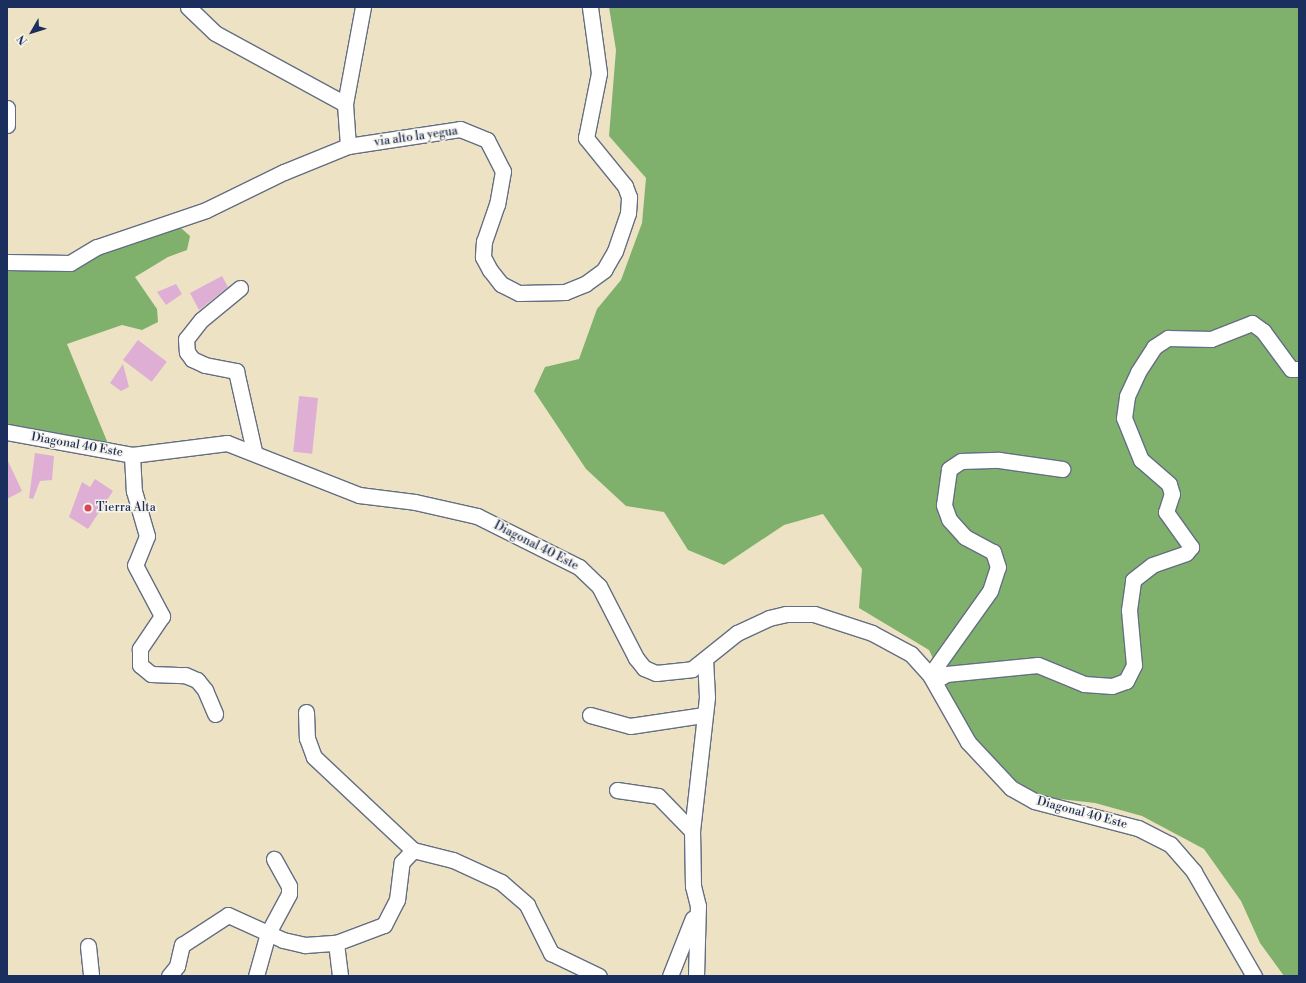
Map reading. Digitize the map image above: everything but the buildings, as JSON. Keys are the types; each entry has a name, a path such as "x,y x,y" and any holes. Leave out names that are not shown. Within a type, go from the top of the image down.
{"street":[{"path":"188,7 215,33 345,104"},
{"path":"348,146 345,104 363,7"},
{"name":"via alto la yegua","path":"7,262 70,263 97,247 206,210 284,172 348,146 460,129 487,140 503,171 484,241 483,257 490,270 501,284 519,293 557,293 585,284 604,270 615,251 628,213 629,197 625,186 586,138 599,64 590,7"},
{"path":"7,108 7,125"},
{"path":"240,288 201,320 186,338 187,352 192,359 205,365 236,371 254,451"},
{"path":"933,678 946,674 1038,665 1084,684 1112,686 1126,682 1134,665 1129,610 1133,580 1146,569 1186,553 1192,547 1166,512 1172,494 1169,484 1141,460 1124,418 1127,396 1138,372 1154,347 1168,338 1211,339 1252,323 1263,331 1291,369 1299,369"},
{"name":"Diagonal 40 Este","path":"7,432 132,455 227,443 254,451 359,495 415,502 477,516 525,538 579,567 599,586 644,668 669,674 692,669 737,633 769,618 814,614 898,646 933,678 968,742 1011,788 1034,801 1138,828 1170,844 1194,872 1254,976"},
{"path":"132,455 134,491 147,536 135,565 162,616 140,650 140,665 151,674 185,674 196,680 205,690 215,714"},
{"path":"933,678 990,591 998,567 993,552 965,537 949,519 944,505 949,469 961,461 999,460 1062,468"},
{"path":"696,976 698,906 693,886 692,831 704,715 705,660"},
{"path":"306,712 307,738 314,757 413,850 453,860 501,882 527,905 551,953 599,976"},
{"path":"590,715 630,726 704,715"},
{"path":"617,790 658,796 692,831"},
{"path":"169,976 177,966 182,945 207,931 222,916 234,916 268,933 305,945 336,943 384,925 397,900 402,862 413,850"},
{"path":"256,976 268,933 289,894 289,886 274,859"},
{"path":"670,976 698,906"},
{"path":"336,943 340,976"},
{"path":"88,946 91,976"}],"green space":[{"path":"609,7 1299,7 1299,976 1284,976 1260,943 1241,901 1204,849 1142,816 1095,803 1042,797 1011,778 972,738 929,650 859,608 862,569 823,514 784,525 724,565 688,550 664,512 626,506 586,469 534,391 545,367 579,359 597,309 621,280 642,223 646,178 609,136 616,50"},
{"path":"181,228 190,236 187,250 168,257 135,277 157,309 158,322 142,330 122,325 67,344 109,446 7,427 7,267 58,272 86,260 97,251"}],"place":[{"name":"Tierra Alta","path":"88,508"}]}
